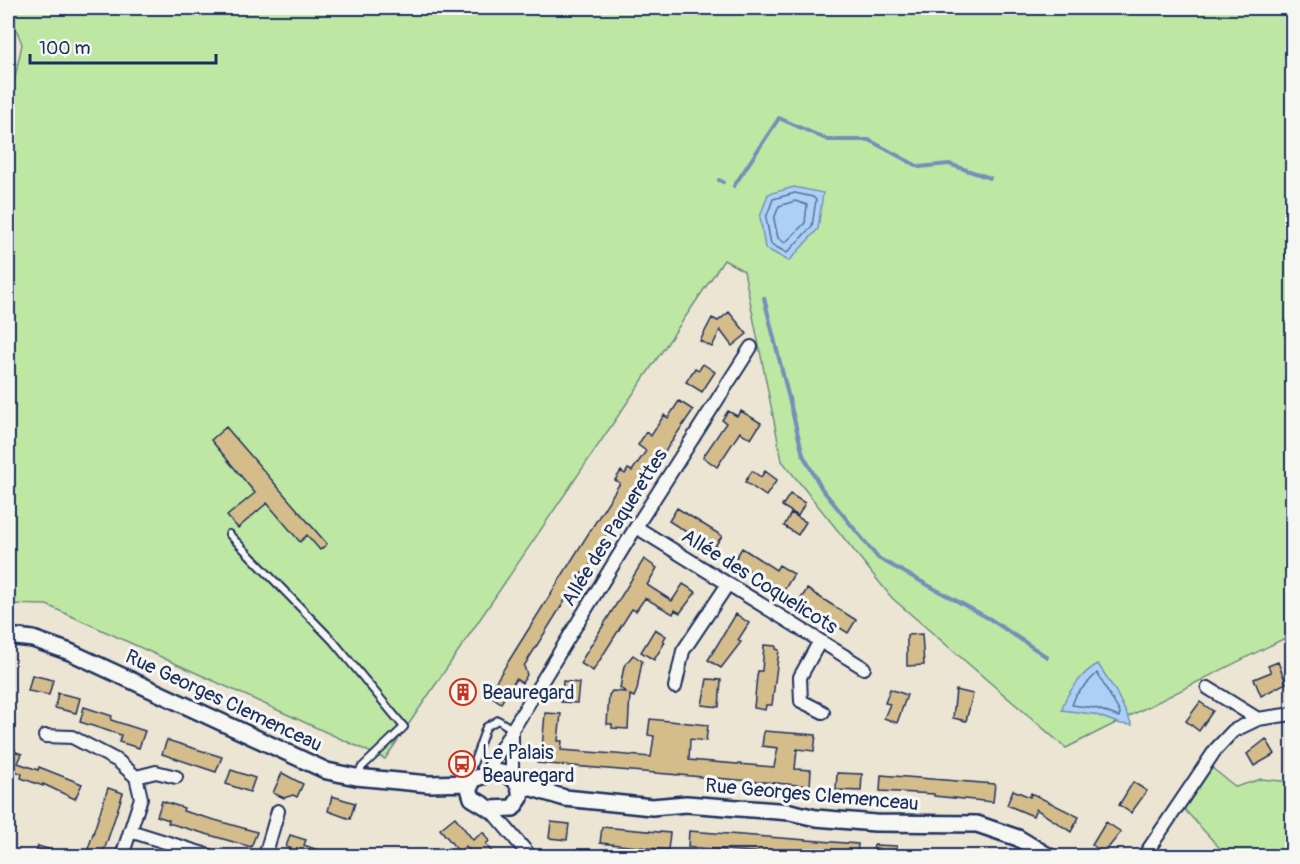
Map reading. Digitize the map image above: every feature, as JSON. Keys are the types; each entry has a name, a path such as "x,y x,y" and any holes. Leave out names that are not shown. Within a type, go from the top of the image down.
{"street":[{"name":"Allée des Paquerettes","path":"475,783 512,729 636,527 751,347"},
{"name":"Allée des Coquelicots","path":"636,527 864,668"},
{"path":"675,687 683,651 728,584"},
{"name":"Rue Georges Clemenceau","path":"8,636 33,639 70,652 327,771 356,777 429,784 475,783 504,773 516,781 565,798 652,807 686,804 790,812 816,818 875,823 977,824 1018,838 1048,856"},
{"path":"820,641 800,677 801,701 823,712"},
{"path":"1208,688 1258,719"},
{"path":"1144,856 1216,749 1233,731 1258,719 1293,714"},
{"path":"512,729 516,781 516,805 512,833"},
{"path":"45,736 72,737 118,761 136,777 141,798 122,856"},
{"path":"136,777 156,772 176,777"},
{"path":"475,783 490,809 530,856"},
{"name":"Rue Georges Clemenceau","path":"490,809 565,798"},
{"path":"265,856 278,811"},
{"path":"130,831 210,856"}],"lane":[{"path":"229,534 333,642 404,727 362,767 356,777"},
{"path":"475,783 471,770 486,727 498,720 512,729"}],"green space":[{"path":"8,8 1292,8 1292,641 1283,639 1066,748 892,598 782,461 744,271 724,260 385,759 47,605 8,604 8,111 22,44"},
{"path":"1212,768 1236,787 1261,779 1292,782 1292,856 1227,856 1184,809"}],"water":[{"path":"794,187 823,193 818,229 789,261 765,248 760,217 768,194"},
{"path":"1098,664 1115,690 1132,725 1121,724 1093,714 1062,710 1076,684"}],"building":[{"path":"729,312 747,334 732,346 720,330 712,347 700,341 712,318 718,321"},
{"path":"703,364 715,372 702,392 686,382 695,368 699,370"},
{"path":"679,401 693,410 664,453 661,451 651,463 593,556 595,557 584,575 582,573 524,666 527,675 522,683 516,679 501,703 488,694 620,483 615,480 621,471 625,474 628,469 632,471 646,451 638,445 646,432 651,436 664,415 668,418"},
{"path":"728,411 737,416 741,411 761,423 751,439 740,432 717,467 703,457 726,423 722,420"},
{"path":"226,427 327,544 320,550 307,535 300,542 267,503 238,528 227,516 255,493 211,440"},
{"path":"752,471 761,477 765,471 777,480 766,496 745,482"},
{"path":"790,494 805,503 798,516 782,506"},
{"path":"677,508 722,536 713,549 669,521"},
{"path":"791,513 806,522 798,535 784,526"},
{"path":"742,548 776,570 779,565 794,574 783,592 734,561"},
{"path":"644,559 657,568 647,585 672,601 683,584 696,592 680,613 675,610 673,614 645,598 636,611 632,609 593,671 580,663"},
{"path":"807,589 856,620 848,633 799,602"},
{"path":"736,614 749,623 738,640 741,642 721,668 708,660"},
{"path":"655,629 666,636 654,660 641,652"},
{"path":"922,634 924,665 907,666 907,635"},
{"path":"764,645 776,646 779,650 772,705 766,705 765,710 754,708 758,671 762,671"},
{"path":"633,655 642,661 637,690 634,697 630,695 628,729 612,728 612,724 607,724 609,695 612,691 626,692 620,688 624,666"},
{"path":"1278,662 1286,683 1261,696 1254,679 1271,672 1268,666"},
{"path":"32,675 53,680 49,695 28,691"},
{"path":"707,679 721,680 719,707 702,705"},
{"path":"563,681 579,683 577,703 561,702"},
{"path":"890,689 907,695 897,723 884,718 890,704 885,703"},
{"path":"956,690 973,694 966,721 953,718"},
{"path":"58,693 80,698 76,713 55,708"},
{"path":"1200,702 1213,711 1199,731 1186,721"},
{"path":"84,707 112,716 111,720 145,731 139,748 119,742 121,735 80,722"},
{"path":"545,713 561,714 558,741 562,741 561,750 651,757 654,736 648,735 650,719 708,725 706,741 690,739 689,760 774,767 778,748 762,746 764,731 816,735 814,751 797,749 795,769 811,770 810,786 537,763 538,748 542,748"},
{"path":"8,735 16,752 22,754 18,763 38,770 39,767 82,784 75,799 43,784 43,786 21,778 22,774 8,768"},
{"path":"1266,739 1275,754 1254,766 1247,754"},
{"path":"167,740 222,757 216,772 162,754"},
{"path":"231,770 255,778 250,792 226,784"},
{"path":"282,773 303,784 297,797 293,795 284,798 273,793"},
{"path":"837,773 862,774 861,791 836,790"},
{"path":"881,775 995,784 993,802 934,796 934,794 880,791"},
{"path":"1133,782 1147,791 1131,813 1119,805"},
{"path":"108,788 123,793 103,854 88,849"},
{"path":"1013,790 1030,797 1031,793 1079,817 1071,832 1036,809 1033,816 1007,805"},
{"path":"332,796 355,803 350,819 328,811"},
{"path":"162,801 184,808 183,811 257,832 251,847 168,823 169,820 157,816"},
{"path":"455,817 473,840 483,832 489,841 486,844 495,856 474,856 466,846 459,852 440,829"},
{"path":"551,822 569,824 567,840 549,838"},
{"path":"1106,822 1121,832 1104,853 1092,845"},
{"path":"602,827 670,833 668,850 600,843"},
{"path":"689,831 858,844 857,856 805,856 688,847"},
{"path":"290,835 306,840 304,845 334,856 288,856 290,848 286,847"},
{"path":"874,845 897,846 896,856 872,856"},
{"path":"38,846 65,854 65,856 35,856"}],"waterway":[{"path":"734,186 779,118 828,140 869,140 919,167 949,164 990,178"},
{"path":"719,180 723,182"},
{"path":"764,298 803,455 822,489 878,558 990,619 1047,657"}],"place":[{"name":"Beauregard","path":"463,692"},
{"name":"Le Palais Beauregard","path":"462,764"}]}
